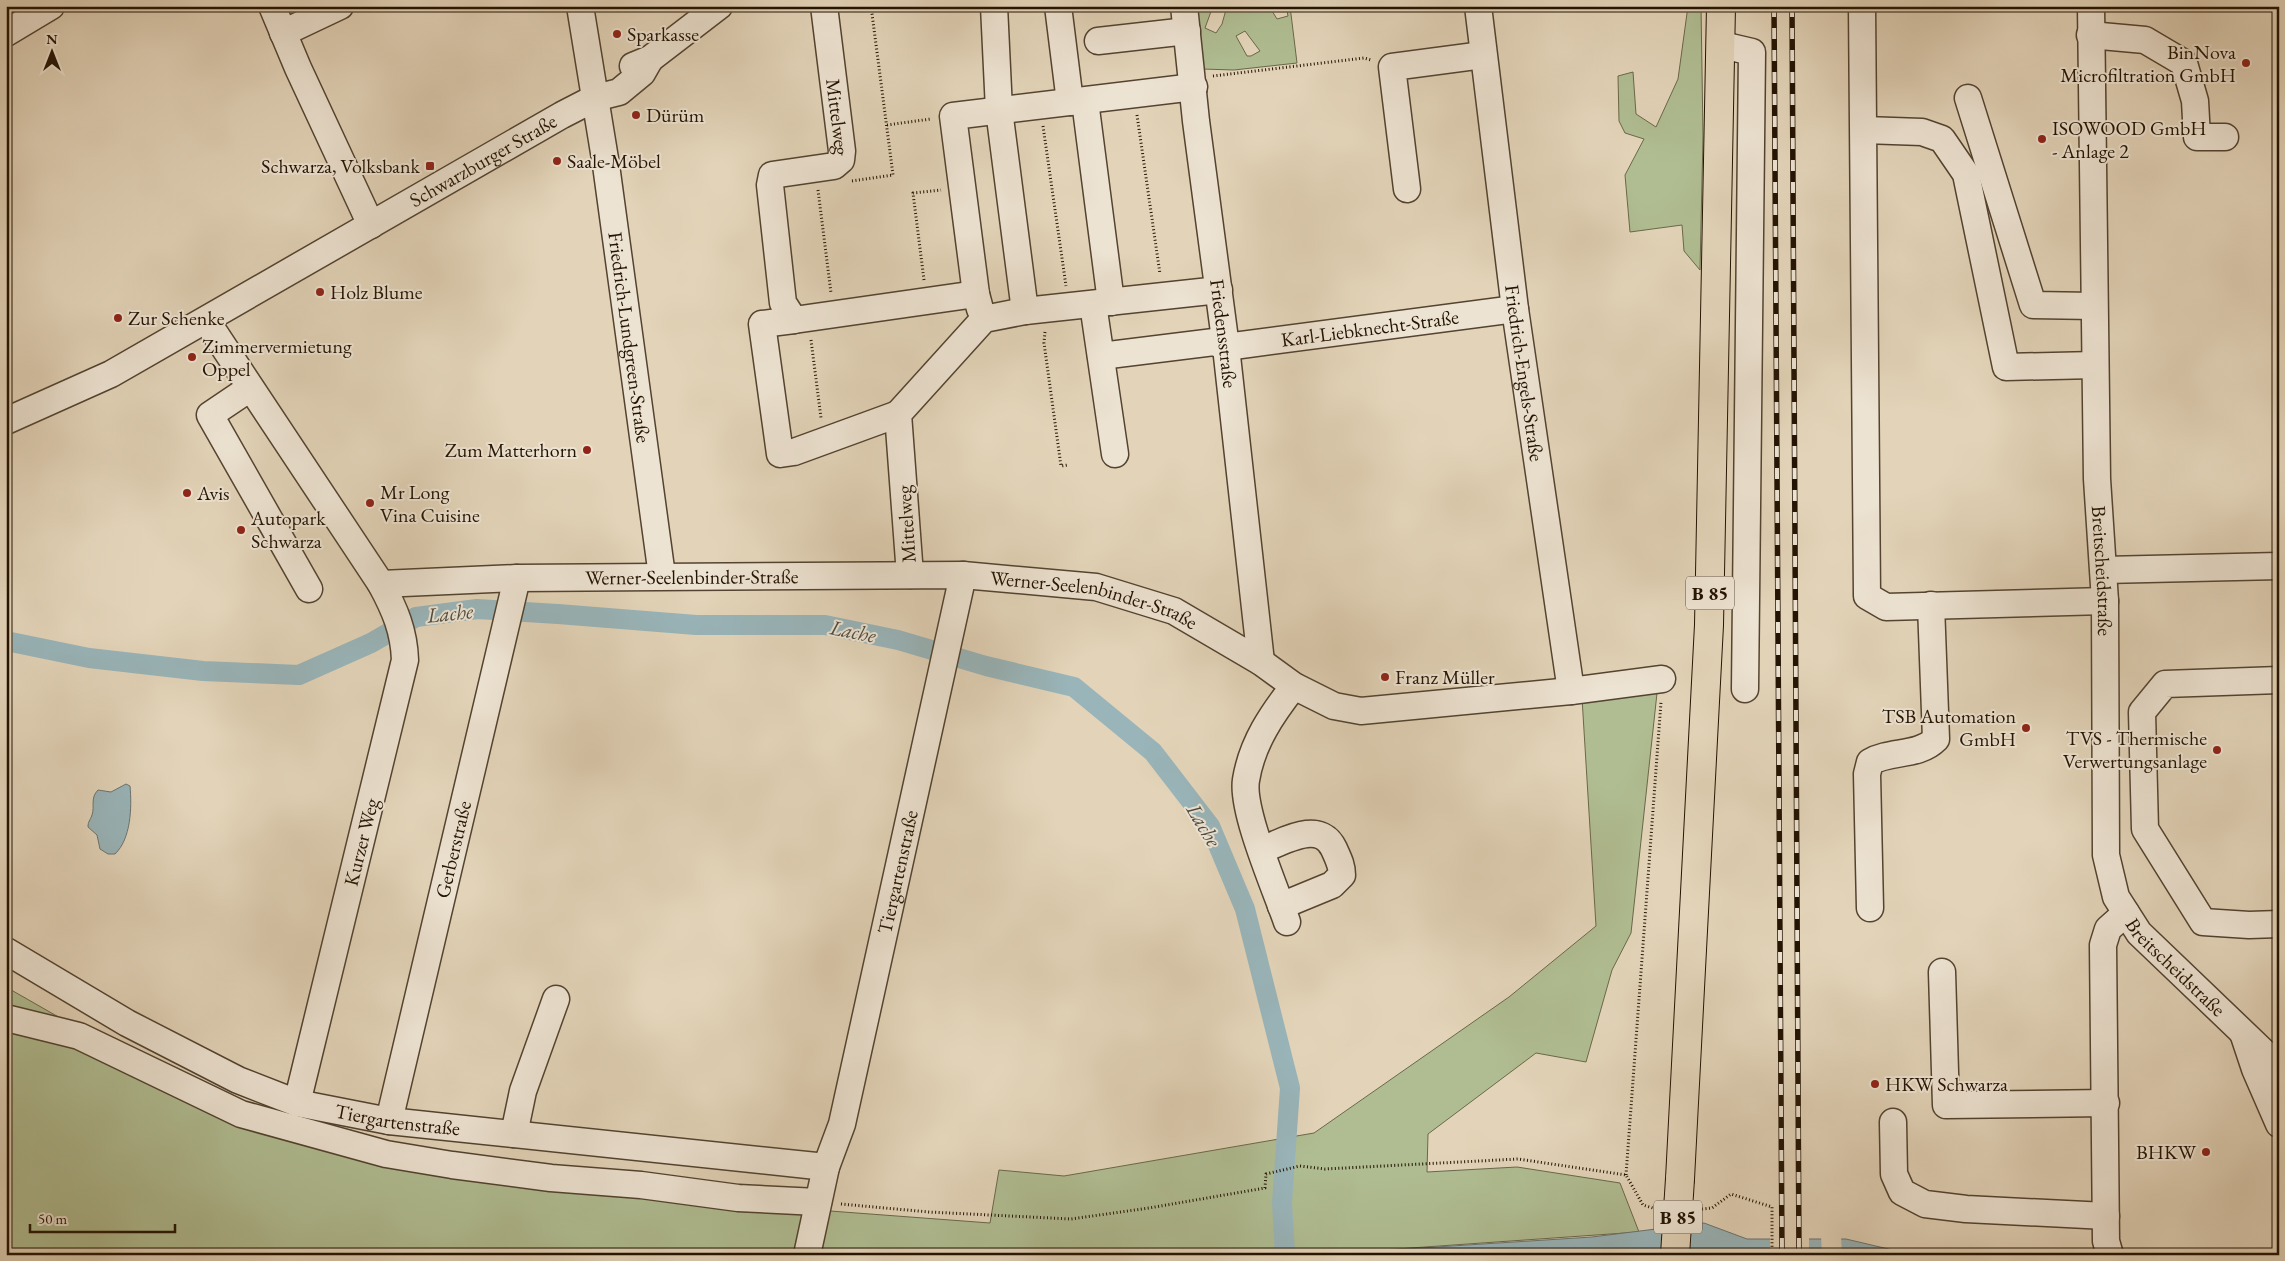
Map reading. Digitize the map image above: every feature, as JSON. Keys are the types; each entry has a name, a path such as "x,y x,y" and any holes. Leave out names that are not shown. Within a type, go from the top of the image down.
{"main road":[{"name":"B 85","path":"1676,1255 1710,625 1722,45 1721,6"}],"street":[{"path":"6,33 51,6"},
{"path":"272,6 371,225"},
{"path":"283,33 340,6"},
{"name":"Friedrich-Lundgreen-Straße","path":"580,6 595,98 662,576"},
{"name":"Schwarzburger Straße","path":"6,421 111,374 562,114 595,98 610,81 633,66 650,59 719,6"},
{"name":"Mittelweg","path":"801,319 783,303 770,185 772,175 834,166 841,160 842,151 824,6"},
{"path":"994,6 999,110 1069,306 1101,356 1115,454"},
{"path":"1058,6 1078,101 1069,306"},
{"name":"Friedrich-Engels-Straße","path":"1478,6 1515,309 1571,691"},
{"path":"1862,6 1867,596 1886,607 2105,601"},
{"name":"Breitscheidstraße","path":"2091,6 2097,479 2105,601 2106,855 2116,897 2139,933 2279,1067"},
{"path":"1098,41 1186,18"},
{"name":"Friedensstraße","path":"1186,18 1194,83 1196,121 1226,347 1261,662"},
{"path":"2090,35 2145,40 2184,63 2195,101 2197,137 2225,137"},
{"path":"1722,45 1752,52 1745,689"},
{"path":"1407,190 1392,67 1483,55"},
{"path":"984,319 976,294 953,116 1134,94 1194,83"},
{"path":"1968,98 2033,305 2094,306"},
{"path":"1864,130 1922,132 1942,139 1966,174 2006,367 2096,365"},
{"path":"976,294 762,324 780,454 794,452 898,414 984,319 1069,306 1219,290"},
{"name":"Karl-Liebknecht-Straße","path":"1101,356 1214,342 1226,347 1515,309"},
{"path":"206,320 387,595"},
{"path":"250,388 210,415 309,589"},
{"name":"Mittelweg","path":"898,414 910,575"},
{"path":"2104,570 2279,566"},
{"name":"Werner-Seelenbinder-Straße","path":"387,595 662,576 963,575 1096,587 1174,611 1261,662 1294,686 1334,706 1361,711 1571,691 1662,679"},
{"name":"Tiergartenstraße","path":"807,1255 826,1167 842,1124 963,575"},
{"name":"Gerberstraße","path":"389,1121 506,635 516,586"},
{"name":"Kurzer Weg","path":"297,1103 405,660 404,638 387,595"},
{"path":"1870,908 1867,774 1870,762 1880,756 1917,751 1929,746 1936,739 1931,605"},
{"path":"2279,680 2165,684 2142,712 2145,829 2203,922 2249,925 2279,924"},
{"path":"1262,850 1303,834 1315,833 1330,840 1342,865 1342,875 1332,885 1284,914 1249,813 1246,781 1259,738 1271,716 1294,686"},
{"path":"2110,1255 2106,1240 2103,945 2108,929 2126,913"},
{"name":"Tiergartenstraße","path":"6,951 135,1027 238,1080 297,1103 389,1121 826,1167"},
{"path":"1942,972 1946,1105 2106,1103"},
{"path":"514,1134 523,1091 556,999"},
{"path":"6,1018 79,1036 241,1114 386,1154 551,1178 641,1185 738,1198 818,1202"},
{"path":"2242,1032 2255,1069 2279,1124"},
{"path":"1893,1122 1894,1174 1902,1192 1925,1204 1966,1209 2106,1216"}],"path":[{"path":"841,160 849,166 851,181 893,175 871,6"},
{"path":"1194,83 1364,58 1392,67"},
{"path":"1134,94 1163,296"},
{"path":"1040,106 1069,306 1044,343 1061,466 1068,464"},
{"path":"887,125 953,116"},
{"path":"815,168 833,314"},
{"path":"927,301 913,193 962,188"},
{"path":"801,319 824,441"},
{"path":"1662,679 1626,1175 1643,1205 1662,1210"},
{"path":"818,1202 929,1212 1071,1218 1149,1208 1265,1188 1266,1174 1300,1166 1325,1169 1518,1159 1626,1175"},
{"path":"1696,1210 1712,1208 1731,1194 1772,1207 1772,1255"}],"green space":[{"path":"1191,6 1213,6 1205,28 1216,33 1222,24 1227,6 1269,6 1277,19 1288,16 1286,6 1290,6 1297,63 1234,70 1202,69","holes":["1245,31 1260,51 1247,56 1236,36"]},
{"path":"1688,6 1701,6 1703,136 1700,270 1684,251 1682,225 1630,232 1625,175 1644,139 1625,133 1619,121 1618,76 1633,72 1636,114 1656,127 1678,79"},
{"path":"1658,684 1631,933 1612,970 1586,1062 1536,1053 1428,1134 1427,1172 1517,1167 1620,1183 1639,1232 1311,1255 820,1255 830,1211 990,1223 999,1170 1064,1176 1314,1133 1509,997 1596,926 1582,698"},
{"path":"6,987 223,1111 384,1161 803,1212 793,1255 6,1255"}],"water":[{"path":"126,784 130,786 131,794 127,831 120,848 115,854 108,854 100,849 97,835 88,827 93,812 93,799 98,790 111,792"},
{"path":"1704,1223 1747,1239 1846,1239 1914,1255 1311,1255 1592,1237"}],"pier":[{"path":"1770,1236 1809,1236 1809,1255 1770,1255"},
{"path":"1821,1236 1841,1236 1842,1255 1822,1255"}],"waterway":[{"name":"Lache","path":"6,641 89,658 203,671 299,675 371,643 416,617 477,609 696,625 825,625 898,640 986,666 1074,687 1153,752 1210,826 1245,909 1290,1088 1282,1202 1285,1255"}],"railway":[{"path":"1774,6 1782,1255"},
{"path":"1792,6 1799,1255"}],"place":[{"name":"Sparkasse","path":"617,34"},
{"name":"BinNova Microfiltration GmbH","path":"2246,63"},
{"name":"Dürüm","path":"636,115"},
{"name":"ISOWOOD GmbH - Anlage 2","path":"2042,139"},
{"name":"Saale-Möbel","path":"557,161"},
{"name":"Schwarza, Volksbank","path":"430,166"},
{"name":"Holz Blume","path":"320,292"},
{"name":"Zur Schenke","path":"118,318"},
{"name":"Zimmervermietung Oppel","path":"192,357"},
{"name":"Zum Matterhorn","path":"587,450"},
{"name":"Avis","path":"187,493"},
{"name":"Mr Long Vina Cuisine","path":"370,503"},
{"name":"Autopark Schwarza","path":"241,530"},
{"name":"Franz Müller","path":"1385,677"},
{"name":"TSB Automation GmbH","path":"2026,728"},
{"name":"TVS - Thermische Verwertungsanlage","path":"2217,750"},
{"name":"HKW Schwarza","path":"1875,1084"},
{"name":"BHKW","path":"2206,1152"}]}
